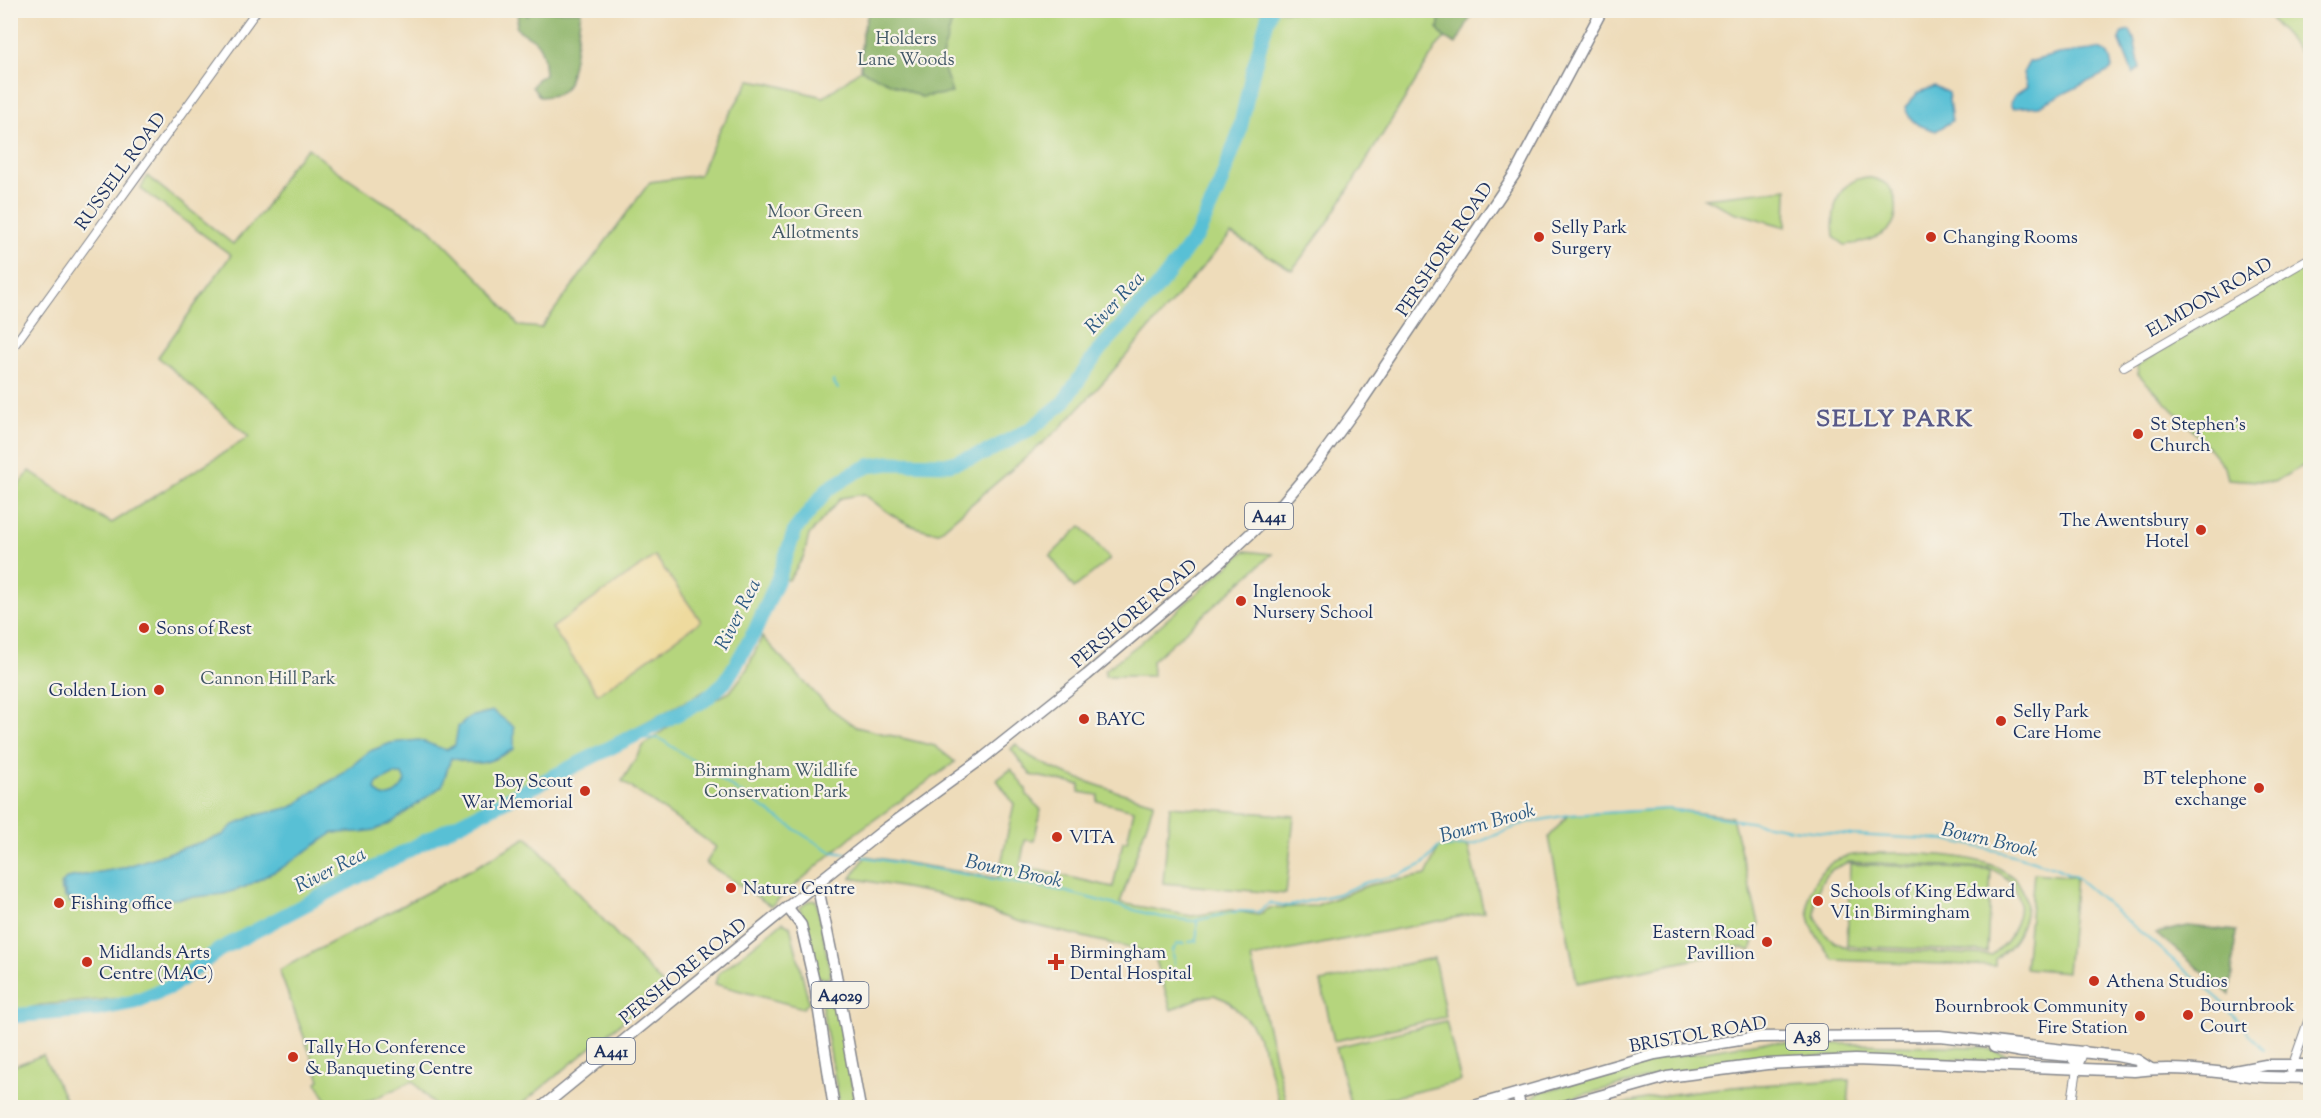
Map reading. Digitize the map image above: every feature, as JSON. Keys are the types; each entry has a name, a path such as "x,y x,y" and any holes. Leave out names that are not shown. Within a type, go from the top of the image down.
{"main road":[{"name":"PERSHORE ROAD","path":"541,1107 857,851 983,758 1118,649 1218,564 1287,498 1315,465 1363,399 1516,172 1602,10"},
{"name":"A4029","path":"817,883 860,1107"},
{"name":"A4029","path":"788,908 801,924 815,986 834,1107"},
{"path":"815,986 838,984"},
{"name":"BRISTOL ROAD","path":"1467,1107 1655,1054 1758,1037 1940,1036 2084,1050 2137,1060 2151,1069"},
{"path":"1973,1039 1996,1048 2070,1056 2075,1060 2077,1069"},
{"name":"BRISTOL ROAD","path":"1557,1107 1667,1077 1767,1064 1855,1060 2134,1071 2151,1069 2228,1072 2250,1076 2310,1078"},
{"name":"BRISTOL ROAD","path":"2228,1072 2266,1065 2310,1065"},
{"path":"1516,1094 1521,1107"}],"street":[{"name":"RUSSELL ROAD","path":"10,351 256,10"},
{"name":"ELMDON ROAD","path":"2124,366 2310,258"},
{"path":"2289,1077 2310,1016"},
{"path":"2071,1107 2077,1069 2084,1050"}],"green space":[{"path":"1441,10 1474,11 1456,44 1445,38 1438,30"},
{"path":"525,11 527,16 531,11 581,11 569,81 564,90 558,94 540,97 532,87 537,79 545,75 544,60 537,42 516,28 518,16"},
{"path":"869,11 1441,11 1438,30 1445,38 1438,45 1327,224 1292,270 1231,234 1105,380 1060,428 939,532 908,524 864,494 841,498 809,535 804,556 789,580 774,578 733,666 720,681 698,695 215,946 166,983 133,997 41,1005 11,1013 11,494 30,471 89,511 112,523 249,437 158,357 231,255 141,189 147,176 233,244 263,211 289,168 308,148 381,200 427,226 489,289 519,326 541,328 650,182 699,175 721,128 750,80 824,97 860,70 862,34"},
{"name":"Holders Lane Woods","path":"869,11 955,11 941,60 952,93 921,97 861,70 862,34"},
{"path":"2264,11 2310,11 2310,63"},
{"path":"1867,177 1883,182 1892,191 1896,202 1895,219 1889,229 1880,236 1845,245 1834,237 1835,207 1838,198 1848,184"},
{"path":"1787,189 1786,227 1734,212 1704,198"},
{"path":"2310,265 2310,462 2274,482 2228,479 2225,467 2198,435 2138,374 2137,366 2207,322"},
{"path":"1081,526 1110,559 1074,588 1050,556"},
{"path":"1245,551 1272,554 1152,661 1153,676 1105,676 1105,670 1139,644"},
{"name":"Birmingham Wildlife Conservation Park","path":"762,637 827,706 856,727 935,746 955,762 853,835 771,906 706,863 716,847 622,781 644,745 679,719 730,692 746,671"},
{"path":"1016,744 1040,762 1059,771 1154,802 1120,903 1192,916 1231,910 1258,915 1270,908 1315,906 1369,885 1426,875 1439,847 1468,846 1484,912 1251,958 1287,1107 1281,1107 1263,1047 1251,1024 1228,1001 1214,995 1201,997 1171,1010 1154,954 1017,921 937,894 851,878 866,856 998,878 1014,804 997,780 1011,769 1026,789 1027,795 1041,810 1034,841 1025,840 1020,866 1113,887 1123,841 1127,841 1134,810 1097,801 1098,795 1079,792 1080,785 1031,775 1011,749"},
{"path":"1170,806 1294,816 1286,894 1163,883"},
{"path":"1669,809 1732,817 1759,923 1751,951 1726,947 1722,954 1577,983 1549,837 1568,815"},
{"path":"527,837 665,987 518,1107 436,1107 413,1081 353,1106 344,1108 333,1105 324,1096 317,1082 320,1080 279,970 481,864"},
{"path":"1897,853 1940,855 1982,862 2001,869 2016,880 2024,895 2025,914 2018,934 2011,945 1995,959 1995,966 1833,960 1816,934 1809,916 1809,896 1817,878 1830,864 1848,856","holes":["1848,862 1989,868 2010,881 2017,893 2019,903 2019,913 2012,932 1992,955 1849,949 1825,934 1815,916 1815,898 1821,883 1833,869"]},
{"path":"1850,864 1991,870 1987,952 1847,946"},
{"path":"2034,873 2076,877 2067,972 2025,968"},
{"path":"816,900 831,975 826,979 817,976 800,908 808,901"},
{"path":"783,922 790,926 809,1002 803,1008 715,984 718,974"},
{"path":"2188,926 2236,931 2230,995 2156,933"},
{"path":"1434,958 1446,1017 1334,1041 1321,982"},
{"path":"825,990 836,997 856,1107 840,1107 820,995"},
{"path":"1446,1021 1461,1081 1351,1107 1336,1047"},
{"path":"1760,1042 1980,1047 2024,1061 2022,1063 1860,1056 1767,1058 1669,1073 1535,1107 1530,1098 1538,1093 1655,1059"},
{"path":"43,1055 69,1107 11,1107 11,1067"},
{"path":"1850,1080 1848,1107 1611,1107 1700,1090"}],"sand":[{"path":"655,556 701,621 598,694 552,628"}],"water":[{"path":"2130,30 2140,68 2133,74 2119,39 2122,32"},
{"path":"2098,49 2105,52 2111,61 2110,71 2039,106 2012,108 2010,103 2014,96 2027,87 2023,73 2029,62 2059,54"},
{"path":"1935,86 1948,93 1952,121 1936,131 1913,121 1905,107 1918,93"},
{"path":"493,711 514,727 514,749 496,758 477,763 451,758 442,786 391,823 375,830 333,833 283,867 245,887 224,894 93,907 77,904 77,901 76,904 70,902 71,898 69,901 69,897 66,899 67,894 64,896 63,894 66,892 61,891 64,889 60,887 64,886 61,885 67,878 122,868 223,835 232,826 253,816 292,807 336,778 370,751 391,743 419,740 446,750 455,745 458,727 470,717","holes":["395,774 402,774 405,781 395,793 383,796 375,789 377,783"]}],"waterway":[{"name":"River Rea","path":"10,1016 99,1009 134,1002 172,986 219,950 439,834 705,700 725,682 735,666 755,631 778,579 795,530 828,489 869,466 889,463 949,464 985,453 1032,428 1063,403 1099,350 1157,288 1198,234 1218,190 1239,133 1252,74 1270,10"},
{"path":"833,381 838,389"},
{"name":"Bourn Brook","path":"627,739 659,738 805,836 832,852 848,854"},
{"name":"Bourn Brook","path":"859,856 1063,891 1160,917 1194,921 1239,911 1258,912 1270,903 1288,906 1338,894 1367,882 1400,875 1423,864 1439,847 1472,845 1525,823 1568,815 1669,809 1792,829 1947,840 2006,853 2054,867 2076,877 2220,1000 2264,1050"},
{"path":"1189,942 1197,941 1197,920"},
{"path":"1174,964 1173,950 1177,944 1184,943"}],"place":[{"name":"Selly Park Surgery","path":"1539,237"},
{"name":"Changing Rooms","path":"1931,237"},
{"name":"St Stephen's Church","path":"2138,434"},
{"name":"The Awentsbury Hotel","path":"2201,530"},
{"name":"Inglenook Nursery School","path":"1241,601"},
{"name":"Sons of Rest","path":"144,628"},
{"name":"Golden Lion","path":"159,690"},
{"name":"BAYC","path":"1084,719"},
{"name":"Selly Park Care Home","path":"2001,721"},
{"name":"BT telephone exchange","path":"2259,788"},
{"name":"Boy Scout War Memorial","path":"585,791"},
{"name":"VITA","path":"1057,837"},
{"name":"Nature Centre","path":"731,888"},
{"name":"Schools of King Edward VI in Birmingham","path":"1818,901"},
{"name":"Fishing office","path":"59,903"},
{"name":"Eastern Road Pavillion","path":"1767,942"},
{"name":"Midlands Arts Centre (MAC)","path":"87,962"},
{"name":"Birmingham Dental Hospital","path":"1056,962"},
{"name":"Athena Studios","path":"2094,981"},
{"name":"Bournbrook Court","path":"2188,1015"},
{"name":"Bournbrook Community Fire Station","path":"2140,1016"},
{"name":"Tally Ho Conference & Banqueting Centre","path":"293,1057"}],"district":[{"name":"SELLY PARK","path":"1895,418"}],"park label":[{"name":"Moor Green Allotments","path":"815,221"},
{"name":"Cannon Hill Park","path":"268,678"}]}
